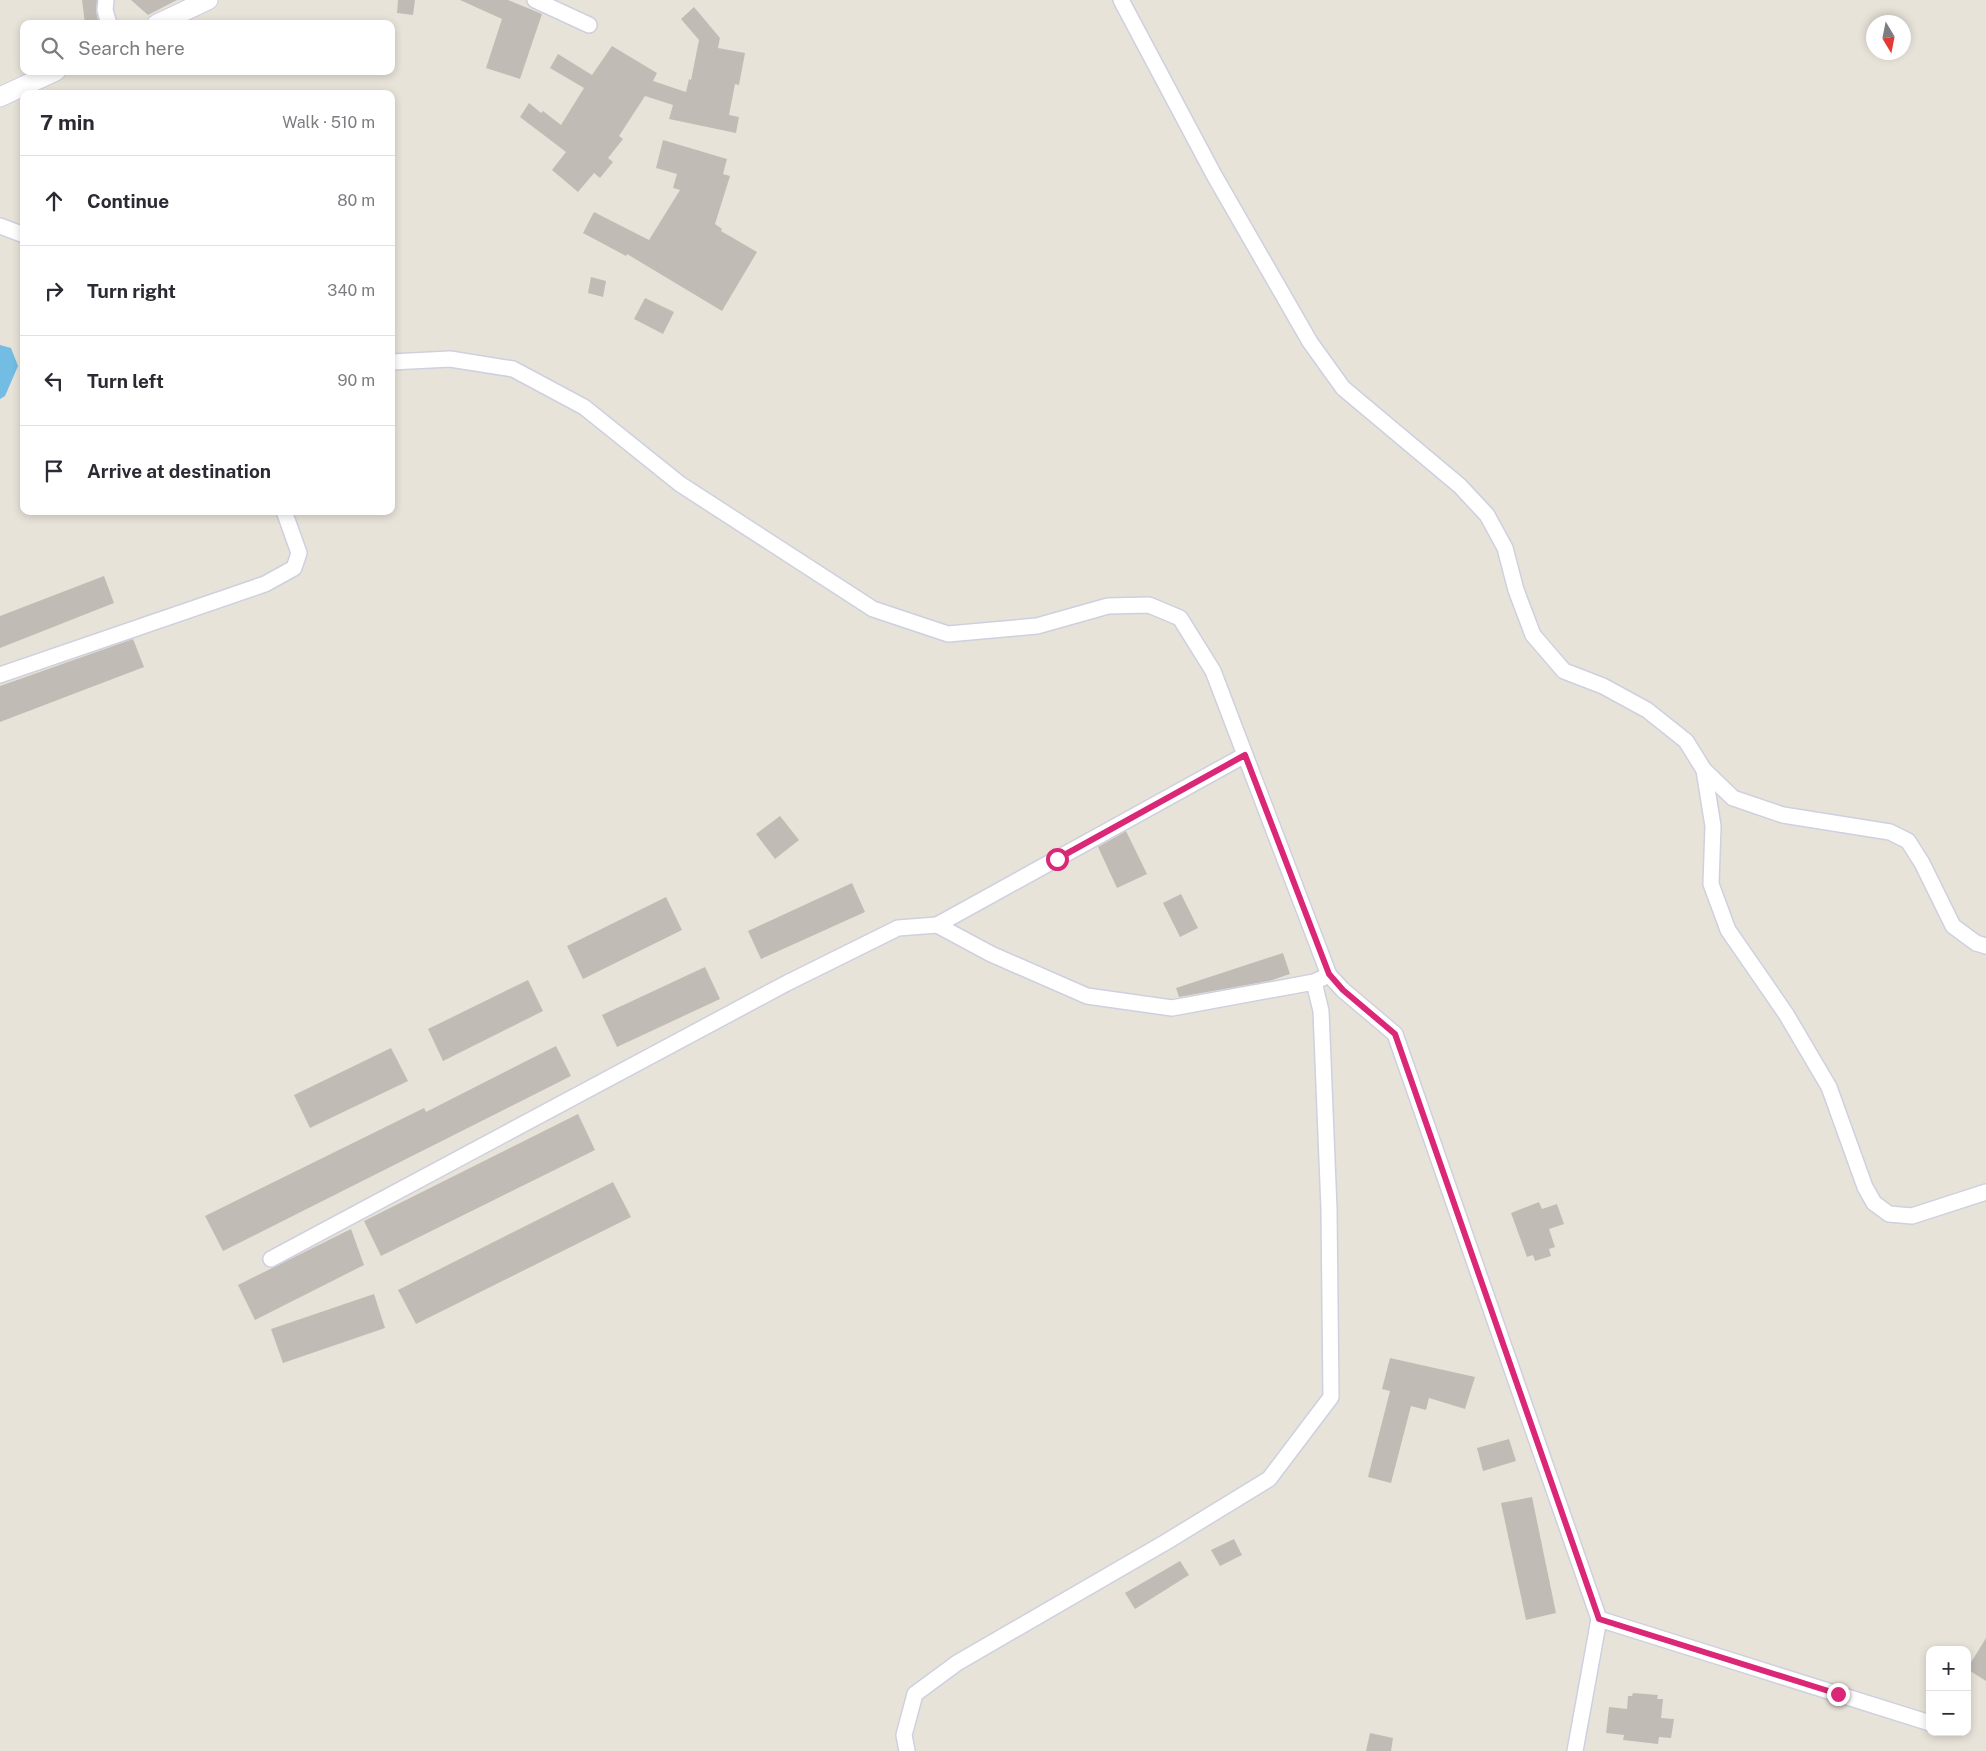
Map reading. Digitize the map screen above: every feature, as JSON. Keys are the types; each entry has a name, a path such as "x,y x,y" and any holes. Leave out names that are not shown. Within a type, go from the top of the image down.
{"street":[{"path":"106,0 105,10 109,20"},
{"path":"166,20 208,0"},
{"path":"535,0 589,25"},
{"path":"1121,0 1252,243 1310,342 1343,388 1460,486 1487,515 1505,548 1516,590 1533,635 1564,671 1602,686 1647,710 1686,740 1704,770 1733,798 1783,815 1890,832 1908,841 1922,863 1953,926 1976,943 1986,946"},
{"path":"0,97 47,75"},
{"path":"0,226 20,234"},
{"path":"395,362 450,359 513,369 584,406 680,484 873,609 948,634 1037,626 1108,606 1149,606 1180,618 1213,671 1329,974 1343,990 1395,1034 1599,1619 1575,1751"},
{"path":"0,675 265,584 294,568 299,553 285,515"},
{"path":"270,1259 787,983 898,928 937,925 1245,755"},
{"path":"1704,770 1712,826 1710,884 1728,930 1786,1014 1829,1087 1865,1187 1874,1203 1889,1214 1912,1216 1986,1192"},
{"path":"937,925 990,954 1087,996 1172,1008 1314,982 1329,974"},
{"path":"907,1751 904,1734 916,1694 957,1663 1166,1542 1269,1479 1331,1398 1329,1209 1321,1011 1314,982"},
{"path":"1599,1619 1926,1722"}],"water":[{"path":"0,345 11,348 18,366 5,396 0,399"}],"building":[{"path":"82,0 97,0 96,12 98,20 84,20"},
{"path":"131,0 177,0 148,15"},
{"path":"398,0 415,0 413,15 397,13"},
{"path":"460,0 508,0 542,14 520,79 486,68 502,19"},
{"path":"694,7 720,38 718,48 745,53 739,85 735,84 729,115 739,117 736,133 669,119 673,105 645,96 619,136 623,139 608,158 613,162 600,178 594,173 578,192 552,170 566,152 520,117 529,103 561,125 584,88 550,68 558,54 592,75 612,46 657,73 653,81 686,92 689,79 691,80 699,40 681,19"},
{"path":"663,140 727,159 723,174 730,176 715,224 722,229 721,231 757,252 722,311 627,254 626,256 583,233 594,212 649,240 680,190 673,188 677,174 656,168"},
{"path":"591,277 606,281 603,297 588,293"},
{"path":"645,298 674,312 663,334 634,319"},
{"path":"104,576 114,603 0,648 0,616"},
{"path":"133,639 144,667 0,722 0,686"},
{"path":"780,816 799,840 775,859 756,834"},
{"path":"1126,831 1147,874 1117,888 1098,847"},
{"path":"852,883 865,912 761,959 748,931"},
{"path":"1181,894 1198,928 1180,937 1163,903"},
{"path":"666,897 682,930 583,979 567,946"},
{"path":"1283,953 1290,974 1269,981 1179,997 1176,988"},
{"path":"705,967 720,999 617,1047 602,1015"},
{"path":"528,980 543,1011 443,1061 428,1029"},
{"path":"556,1046 571,1076 223,1251 205,1216 424,1108 426,1112"},
{"path":"391,1048 408,1081 310,1128 294,1095"},
{"path":"578,1114 595,1150 381,1256 364,1221"},
{"path":"613,1182 631,1217 416,1324 398,1290"},
{"path":"1539,1202 1542,1209 1557,1204 1564,1224 1549,1229 1555,1247 1549,1249 1551,1256 1535,1261 1533,1255 1527,1257 1511,1213"},
{"path":"351,1229 364,1265 255,1320 238,1285"},
{"path":"374,1294 385,1328 283,1363 271,1329"},
{"path":"1390,1358 1475,1377 1465,1409 1429,1398 1426,1410 1411,1406 1391,1483 1368,1477 1390,1391 1382,1389"},
{"path":"1509,1439 1516,1461 1483,1471 1477,1448"},
{"path":"1532,1497 1556,1613 1526,1620 1501,1503"},
{"path":"1234,1539 1242,1555 1220,1566 1211,1550"},
{"path":"1180,1561 1189,1575 1135,1609 1125,1593"},
{"path":"1986,1638 1986,1681 1971,1672 1971,1662"},
{"path":"1633,1693 1658,1695 1657,1699 1663,1699 1661,1718 1674,1719 1671,1738 1659,1737 1658,1744 1623,1740 1624,1735 1606,1733 1609,1707 1627,1709 1628,1696 1632,1696"},
{"path":"1370,1733 1393,1738 1391,1751 1366,1751"}],"route":[{"path":"1057,859 1245,755 1329,974 1343,990 1395,1034 1599,1619 1838,1694"}]}
